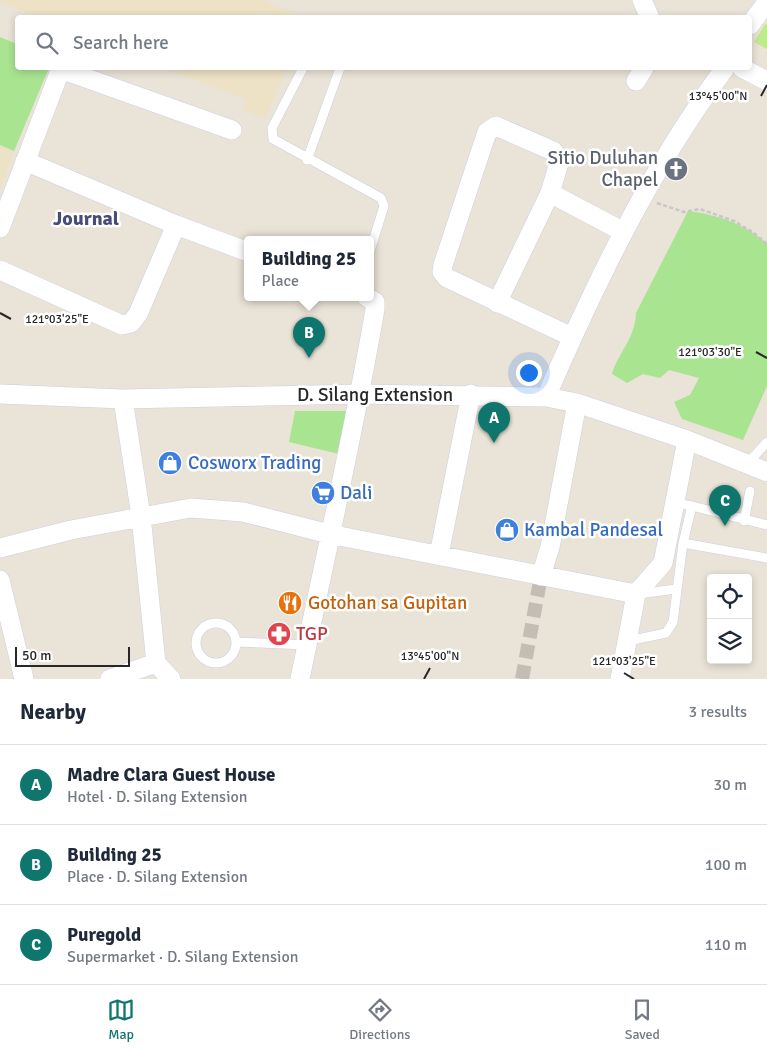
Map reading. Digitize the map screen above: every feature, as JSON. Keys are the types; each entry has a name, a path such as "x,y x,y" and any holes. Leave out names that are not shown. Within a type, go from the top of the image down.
{"street":[{"path":"642,0 649,15"},
{"path":"752,22 765,2"},
{"path":"546,397 622,231 699,105 724,70"},
{"path":"746,70 767,81"},
{"path":"0,228 61,72 69,72 232,130"},
{"path":"497,303 550,193 559,163 558,156 553,150 496,126 487,132 442,272 447,278 497,303 572,337"},
{"path":"25,161 176,225 244,250"},
{"path":"550,193 622,231"},
{"path":"0,270 122,325 131,323 138,314 176,225"},
{"path":"300,679 329,534 361,394 375,309 375,302 373,301"},
{"name":"D. Silang Extension","path":"0,394 123,399 361,394 471,394 546,397 577,403 687,440 767,472"},
{"path":"439,555 471,394"},
{"path":"123,399 141,516 156,663 171,679"},
{"path":"541,576 550,547 577,403"},
{"path":"620,679 636,594 663,563 683,505 687,440"},
{"path":"0,548 71,530 191,508 243,512 329,534 636,594"},
{"path":"0,580 24,679"},
{"path":"110,679 156,663"}],"lane":[{"path":"302,70 272,128 273,139 307,160 375,193 381,198 384,206 374,238"},
{"path":"307,160 339,70"},
{"path":"747,464 767,442"},
{"path":"744,521 750,491"},
{"path":"628,641 666,633 673,622 683,543 683,505 767,525"},
{"path":"683,543 767,558"},
{"path":"636,594 676,589"},
{"path":"212,623 224,624 233,631 236,642 233,655 222,663 208,662 198,653 195,640 202,628 212,623"},
{"path":"236,642 307,645"}],"path":[{"path":"642,198 684,212 700,210 734,221 754,233 767,244"}],"shaded area":[{"path":"0,0 263,0 297,15 34,15 0,2"},
{"path":"170,70 286,70 265,119 243,110 247,100"},
{"path":"0,145 14,151 0,190"}],"green space":[{"path":"765,24 767,25 767,49 754,42"},
{"path":"0,37 15,43 15,70 48,70 14,151 0,145"},
{"path":"688,211 710,215 740,225 767,244 767,386 743,440 682,419 674,402 690,395 699,378 669,370 660,378 643,374 627,383 612,374 630,338 636,313"},
{"path":"295,411 350,411 339,454 289,442"}],"tunnel":[{"path":"522,679 541,576"}],"place":[{"name":"Sitio Duluhan Chapel","path":"676,169"},
{"name":"Building 25","path":"309,358"},
{"name":"Madre Clara Guest House","path":"494,443"},
{"name":"Cosworx Trading","path":"170,463"},
{"name":"Dali","path":"323,493"},
{"name":"Puregold","path":"725,526"},
{"name":"Kambal Pandesal","path":"507,530"},
{"name":"Gotohan sa Gupitan","path":"290,603"},
{"name":"TGP","path":"279,634"}],"district":[{"name":"Journal","path":"86,218"}]}
